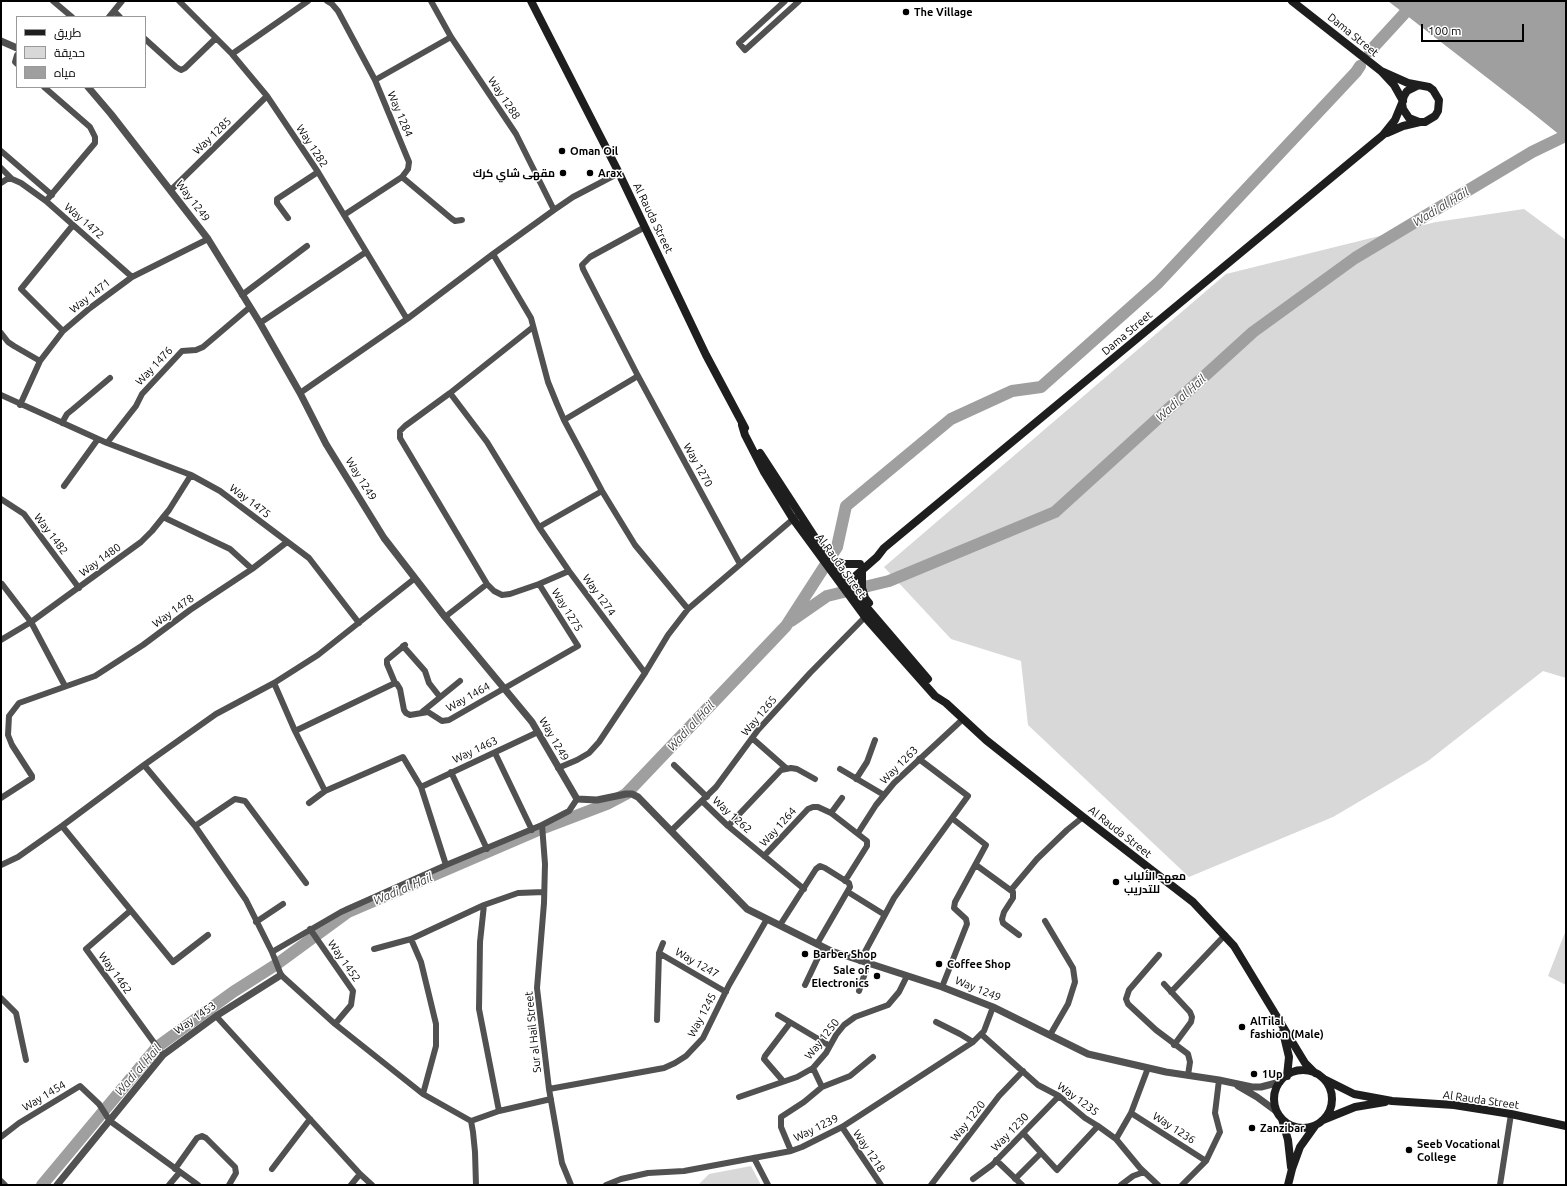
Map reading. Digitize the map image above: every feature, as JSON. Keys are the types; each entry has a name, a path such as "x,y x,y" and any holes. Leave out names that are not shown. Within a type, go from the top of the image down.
{"main road":[{"name":"Al Rauda Street","path":"531,1 619,174 764,472 843,583 865,617 935,696 946,703 986,740 1193,902 1234,946 1305,1063 1315,1073"},
{"name":"Dama Street","path":"843,583 876,552 884,548 1383,135 1395,120 1402,102 1394,84 1381,71 1292,1"},
{"name":"Dama Street","path":"1381,71 1399,80 1417,86"},
{"path":"1417,86 1428,87 1437,95 1439,100 1438,111 1430,120 1425,122 1419,122 1409,118 1405,114 1402,102 1408,91 1417,86"},
{"name":"Dama Street","path":"1383,135 1403,126 1425,122"},
{"name":"Al Rauda Street","path":"796,516 830,559 843,583 939,692 946,703"},
{"path":"830,559 844,564 861,567 861,584 865,598 896,636 902,649"},
{"name":"Al Rauda Street","path":"1276,1015 1286,1040 1289,1057 1287,1076"},
{"path":"1288,1185 1300,1148 1315,1126 1328,1114 1332,1096 1324,1079 1315,1073 1301,1071 1287,1076 1280,1082 1275,1096 1276,1111 1282,1119 1297,1128 1315,1126"},
{"name":"Al Rauda Street","path":"1324,1079 1354,1094 1392,1101 1454,1105 1512,1114 1566,1126"},
{"name":"Al Rauda Street","path":"1322,1121 1355,1107 1392,1101"},
{"path":"1282,1119 1290,1146 1292,1169"}],"street":[{"path":"53,1 71,16"},
{"path":"110,16 122,1"},
{"name":"Way 1282","path":"179,1 232,54 267,96 318,172 408,319"},
{"path":"232,54 308,1"},
{"name":"Way 1284","path":"327,1 338,11 375,80 409,162 408,169 402,177"},
{"name":"Way 1288","path":"431,1 450,37 516,134 554,210"},
{"path":"785,1 739,43 745,50 799,1"},
{"path":"114,11 119,16"},
{"path":"375,80 450,37"},
{"path":"146,40 181,70 185,68 216,38"},
{"path":"1,41 16,48"},
{"path":"45,88 90,127 95,137 94,143 46,201"},
{"name":"Way 1249","path":"89,88 171,190 208,239 260,323 300,393 321,435 384,538 445,618 532,722 577,799 586,801 632,794 638,797 720,883 748,909 820,946 942,987 993,1007 1088,1054 1148,1068 1252,1087 1280,1082"},
{"name":"Way 1285","path":"171,190 267,96"},
{"path":"1,151 52,195"},
{"name":"Way 1472","path":"1,168 12,178 46,201 132,277"},
{"path":"288,218 277,203 277,199 318,172"},
{"path":"300,393 408,319 493,254 554,210 573,198 619,174"},
{"path":"344,215 402,177 452,219 462,220"},
{"path":"1,183 12,178"},
{"path":"63,331 21,289 73,225"},
{"name":"Way 1270","path":"645,227 590,258 582,265 585,274 638,376 740,564"},
{"name":"Way 1471","path":"20,405 40,361 63,331 90,308 132,277 208,239"},
{"path":"242,295 307,246"},
{"path":"260,323 366,252"},
{"path":"493,254 524,306 533,327 548,382 564,420 602,491 634,545 688,609"},
{"name":"Way 1476","path":"107,443 136,406 142,394 182,351 196,350 203,347 250,307"},
{"path":"533,327 450,393 405,426 400,431 400,438 487,584 494,591 502,595 510,594 539,584 569,571"},
{"path":"1,332 8,342 40,361"},
{"path":"564,420 638,376"},
{"path":"62,424 72,410 110,378"},
{"name":"Way 1274","path":"450,393 488,442 539,527 569,571 645,673"},
{"name":"Way 1475","path":"1,395 20,405 107,443 191,475 220,491 309,558 359,623"},
{"path":"64,486 98,439"},
{"name":"Way 1480","path":"1,640 32,622 141,542 152,532 191,475"},
{"path":"539,527 602,491"},
{"name":"Way 1482","path":"1,499 24,514 79,588"},
{"path":"558,768 589,753 599,742 668,636 688,609 796,516"},
{"path":"163,517 230,549 252,569"},
{"name":"Way 1478","path":"1,798 30,780 32,776 8,735 9,716 19,703 101,673 143,645 190,610 252,569 287,542"},
{"path":"1,865 18,857 216,714 274,684 318,655 414,579"},
{"path":"2,584 32,622 65,686"},
{"path":"445,618 487,584"},
{"name":"Way 1275","path":"539,584 578,646"},
{"name":"Way 1265","path":"671,830 723,779 752,738 810,672 865,617"},
{"path":"296,732 394,684 387,660 404,645 425,671 429,682 440,697"},
{"name":"Way 1464","path":"394,684 397,684 400,689 404,710 406,713 410,715 428,712 442,721 449,720 578,646"},
{"path":"422,712 460,681"},
{"path":"274,684 325,791"},
{"name":"Way 1263","path":"858,833 876,805 894,783 963,719"},
{"name":"Way 1463","path":"421,787 538,732"},
{"path":"752,738 786,768 797,769 815,779"},
{"path":"856,779 867,762 875,740"},
{"path":"495,753 532,830"},
{"path":"309,803 325,791 404,758 421,787 446,866"},
{"path":"859,991 864,962 885,915 906,881 953,819 968,796 919,759"},
{"name":"Way 1262","path":"674,764 728,826 804,889"},
{"path":"144,765 195,826 246,900 272,952 281,974 335,1024 422,1094 470,1121 474,1138 476,1185"},
{"path":"728,826 777,774 786,768"},
{"path":"840,769 884,795"},
{"path":"451,772 487,850"},
{"path":"831,813 842,798"},
{"path":"195,826 235,799 245,801 306,883"},
{"path":"272,952 340,912 487,850 542,825 568,811 577,799"},
{"name":"Way 1264","path":"764,856 808,809 813,807 818,807 831,813 858,833"},
{"path":"1011,890 1037,859 1083,817"},
{"path":"942,987 967,924 966,919 954,908 955,902 986,845 953,819"},
{"name":"Sur al Hail Street","path":"542,825 545,864 537,988 549,1089 562,1163 571,1185"},
{"path":"62,826 173,962 208,936"},
{"path":"845,881 867,844 867,841 858,833"},
{"path":"976,865 1011,890 1014,895 1004,912 1002,919 1003,923 1019,935"},
{"path":"780,925 816,869 820,866 845,881 850,886 820,946 805,985"},
{"path":"374,949 411,939 484,905 518,893 544,892"},
{"path":"848,892 885,915"},
{"path":"256,922 283,904"},
{"path":"484,905 480,942 479,1009 499,1111"},
{"name":"Way 1462","path":"130,911 86,949 163,1055"},
{"name":"Way 1245","path":"549,1089 664,1068 675,1064 696,1048 703,1038 726,992 767,919"},
{"path":"1045,921 1073,968 1075,982 1068,1004 1050,1035"},
{"name":"Way 1452","path":"310,930 353,991 351,1005 335,1024"},
{"path":"1171,992 1225,935"},
{"path":"411,939 421,962 436,1024 436,1046 422,1094"},
{"name":"Way 1247","path":"657,1020 659,953 663,943"},
{"name":"Way 1247","path":"659,953 726,992"},
{"path":"1159,955 1129,990 1126,999 1128,1004 1156,1030 1174,1045 1186,1051 1190,1062 1188,1075"},
{"name":"Way 1453","path":"57,1185 163,1055 216,1016 281,974"},
{"name":"Way 1250","path":"739,1097 769,1088 783,1081 797,1077 813,1068 826,1053 844,1025 855,1017 888,1005 899,992 907,976"},
{"path":"1164,984 1190,1012 1192,1017 1191,1022 1174,1045"},
{"path":"2,1002 16,1013 26,1060"},
{"name":"Way 1239","path":"606,1185 621,1179 648,1173 684,1170 791,1151 842,1127 973,1042 981,1034 988,1023 993,1007"},
{"path":"778,1015 830,1046"},
{"path":"216,1016 360,1174 372,1185"},
{"path":"936,1022 973,1042"},
{"path":"783,1081 764,1059 790,1023"},
{"name":"Way 1235","path":"981,1034 1038,1085 1059,1096 1085,1118 1116,1139 1144,1172 1158,1185"},
{"path":"791,1151 780,1126 781,1117 804,1102 822,1087 850,1076 873,1057"},
{"path":"813,1068 822,1087"},
{"path":"1116,1139 1132,1113 1148,1068"},
{"name":"Way 1220","path":"931,1185 999,1096 1023,1071"},
{"path":"1182,1185 1206,1161 1220,1132 1215,1113 1219,1080"},
{"name":"Way 1249","path":"1233,1084 1257,1097 1276,1111"},
{"name":"Way 1454","path":"1,1137 19,1123 80,1086 99,1104 110,1121"},
{"name":"Way 1230","path":"973,1179 996,1160 1059,1096"},
{"path":"470,1121 499,1111 551,1100"},
{"name":"Way 1236","path":"1132,1113 1206,1161"},
{"path":"1500,1185 1512,1114"},
{"path":"272,1169 310,1119"},
{"path":"110,1121 198,1185"},
{"path":"1023,1133 1057,1170 1098,1126"},
{"name":"Way 1218","path":"842,1127 881,1185"},
{"path":"170,1185 197,1138 202,1136 206,1138 235,1167 236,1173 229,1185"},
{"path":"1015,1179 1042,1153"},
{"path":"754,1158 768,1185"},
{"path":"996,1160 1022,1185"},
{"path":"1121,1185 1134,1176 1144,1172"},
{"path":"351,1185 360,1174"},
{"path":"1,1181 5,1185"}],"green space":[{"path":"1524,209 1566,240 1566,678 1543,671 1428,761 1333,817 1189,877 1028,725 1021,661 951,639 884,567 1226,274 1436,222"},
{"path":"1566,930 1566,985 1548,976"},
{"path":"751,1166 761,1185 698,1185 709,1174"}],"water":[{"path":"1388,1 1566,1 1566,140 1530,111"}],"waterway":[{"name":"Wadi al Hail","path":"1370,51 1404,14"},
{"name":"Wadi al Hail","path":"42,1185 157,1047 233,992 277,964 348,912 536,831 607,804 626,794 786,626 837,547 846,506 951,419 1012,391 1041,387 1158,283 1360,66"},
{"name":"Wadi al Hail","path":"791,621 827,596 889,581 1055,512 1253,332 1355,258 1532,152 1563,137"}],"place":[{"name":"The Village","path":"906,12"},
{"name":"Oman Oil","path":"562,151"},
{"name":"مقهى شاي كرك","path":"563,173"},
{"name":"Arax","path":"590,173"},
{"name":"معهد الألباب للتدريب","path":"1116,882"},
{"name":"Barber Shop","path":"805,954"},
{"name":"Coffee Shop","path":"939,964"},
{"name":"Sale of Electronics","path":"877,976"},
{"name":"AlTilal fashion (Male)","path":"1242,1027"},
{"name":"1Up","path":"1254,1074"},
{"name":"Zanzibar","path":"1252,1128"},
{"name":"Seeb Vocational College","path":"1409,1150"}]}
